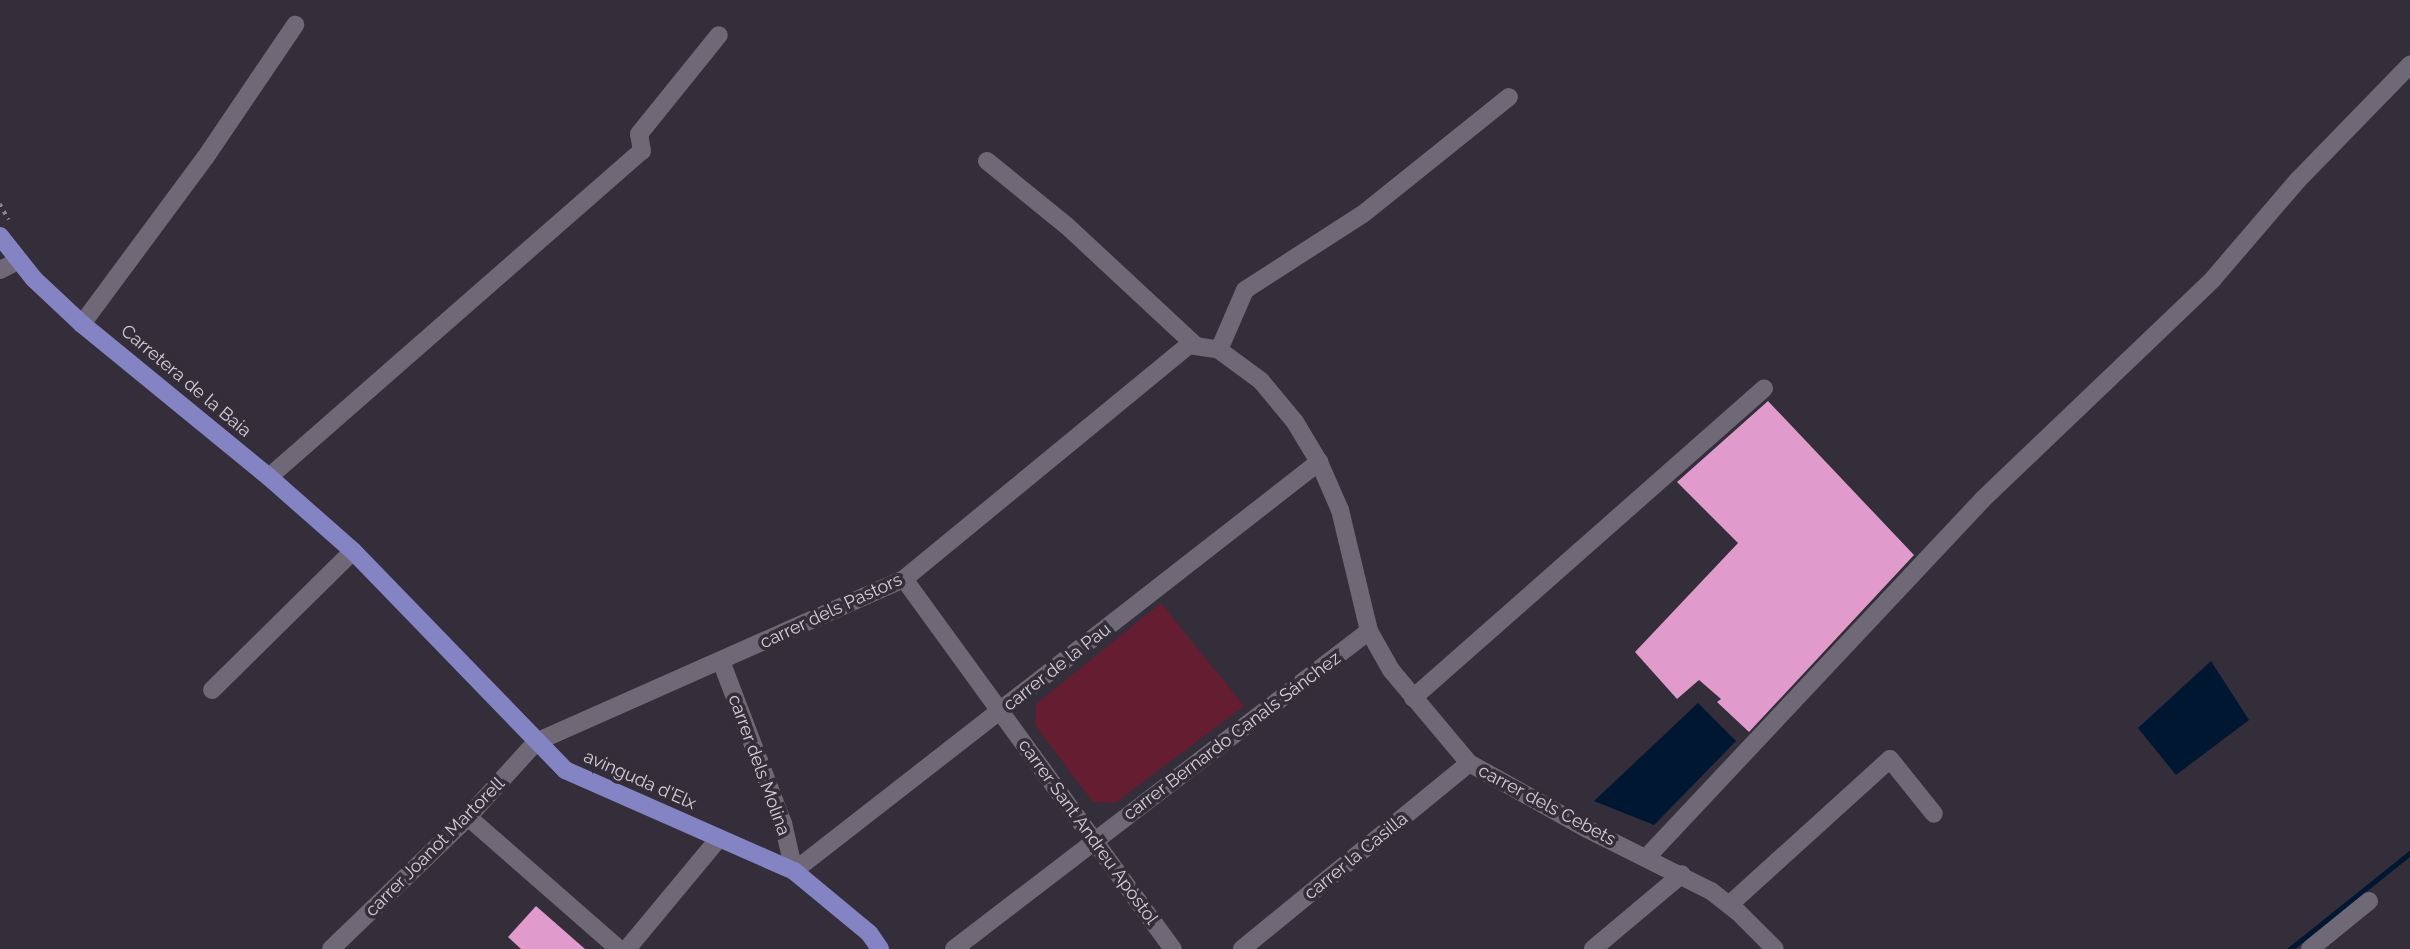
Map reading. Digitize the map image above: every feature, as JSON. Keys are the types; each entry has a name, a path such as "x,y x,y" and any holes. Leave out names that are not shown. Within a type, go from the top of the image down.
{"main road":[{"name":"Carretera de la Baia","path":"0,236 18,261 82,324 269,477 353,551"},
{"name":"avinguda d'Elx","path":"353,551 565,770 794,871 869,933 880,949"}],"street":[{"path":"82,324 205,158 295,25"},
{"path":"269,477 642,151 639,134 719,35"},
{"path":"1646,858 1982,500 2213,279 2298,180 2410,65"},
{"path":"1219,350 1245,290 1363,214 1509,97"},
{"path":"987,160 1066,226 1192,346"},
{"path":"0,270 18,261"},
{"name":"carrer dels Cebets","path":"1192,346 1219,350 1261,381 1295,422 1319,462 1340,510 1369,631 1391,670 1469,763 1587,829 1682,874 1729,905 1775,949"},
{"name":"carrer dels Pastors","path":"537,743 904,579 1192,346"},
{"path":"1413,698 1764,389"},
{"name":"carrer de la Pau","path":"794,871 1319,462"},
{"path":"212,690 353,551"},
{"name":"carrer Sant Andreu Apòstol","path":"904,579 1173,949"},
{"name":"carrer Bernardo Canals Sánchez","path":"954,949 1369,631"},
{"name":"carrer dels Molina","path":"720,661 783,823 794,871"},
{"name":"carrer Joanot Martorell","path":"331,949 468,817 537,743"},
{"path":"1729,905 1890,759 1934,814"},
{"name":"carrer la Casilla","path":"1242,949 1469,763"},
{"path":"468,817 619,949"},
{"path":"627,949 719,838"},
{"path":"1592,949 1682,874"},
{"path":"2310,949 2370,901"}],"shaded area":[{"path":"1161,603 1244,706 1115,803 1093,802 1035,725 1036,704"}],"water":[{"path":"2211,661 2249,720 2176,775 2138,728"},
{"path":"1698,703 1736,741 1654,825 1594,801"}],"building":[{"path":"1768,401 1914,555 1749,732 1717,702 1721,699 1699,680 1677,699 1635,652 1738,543 1677,482"},
{"path":"536,906 585,949 521,949 508,937"}],"waterway":[{"path":"2290,949 2410,853"}]}
